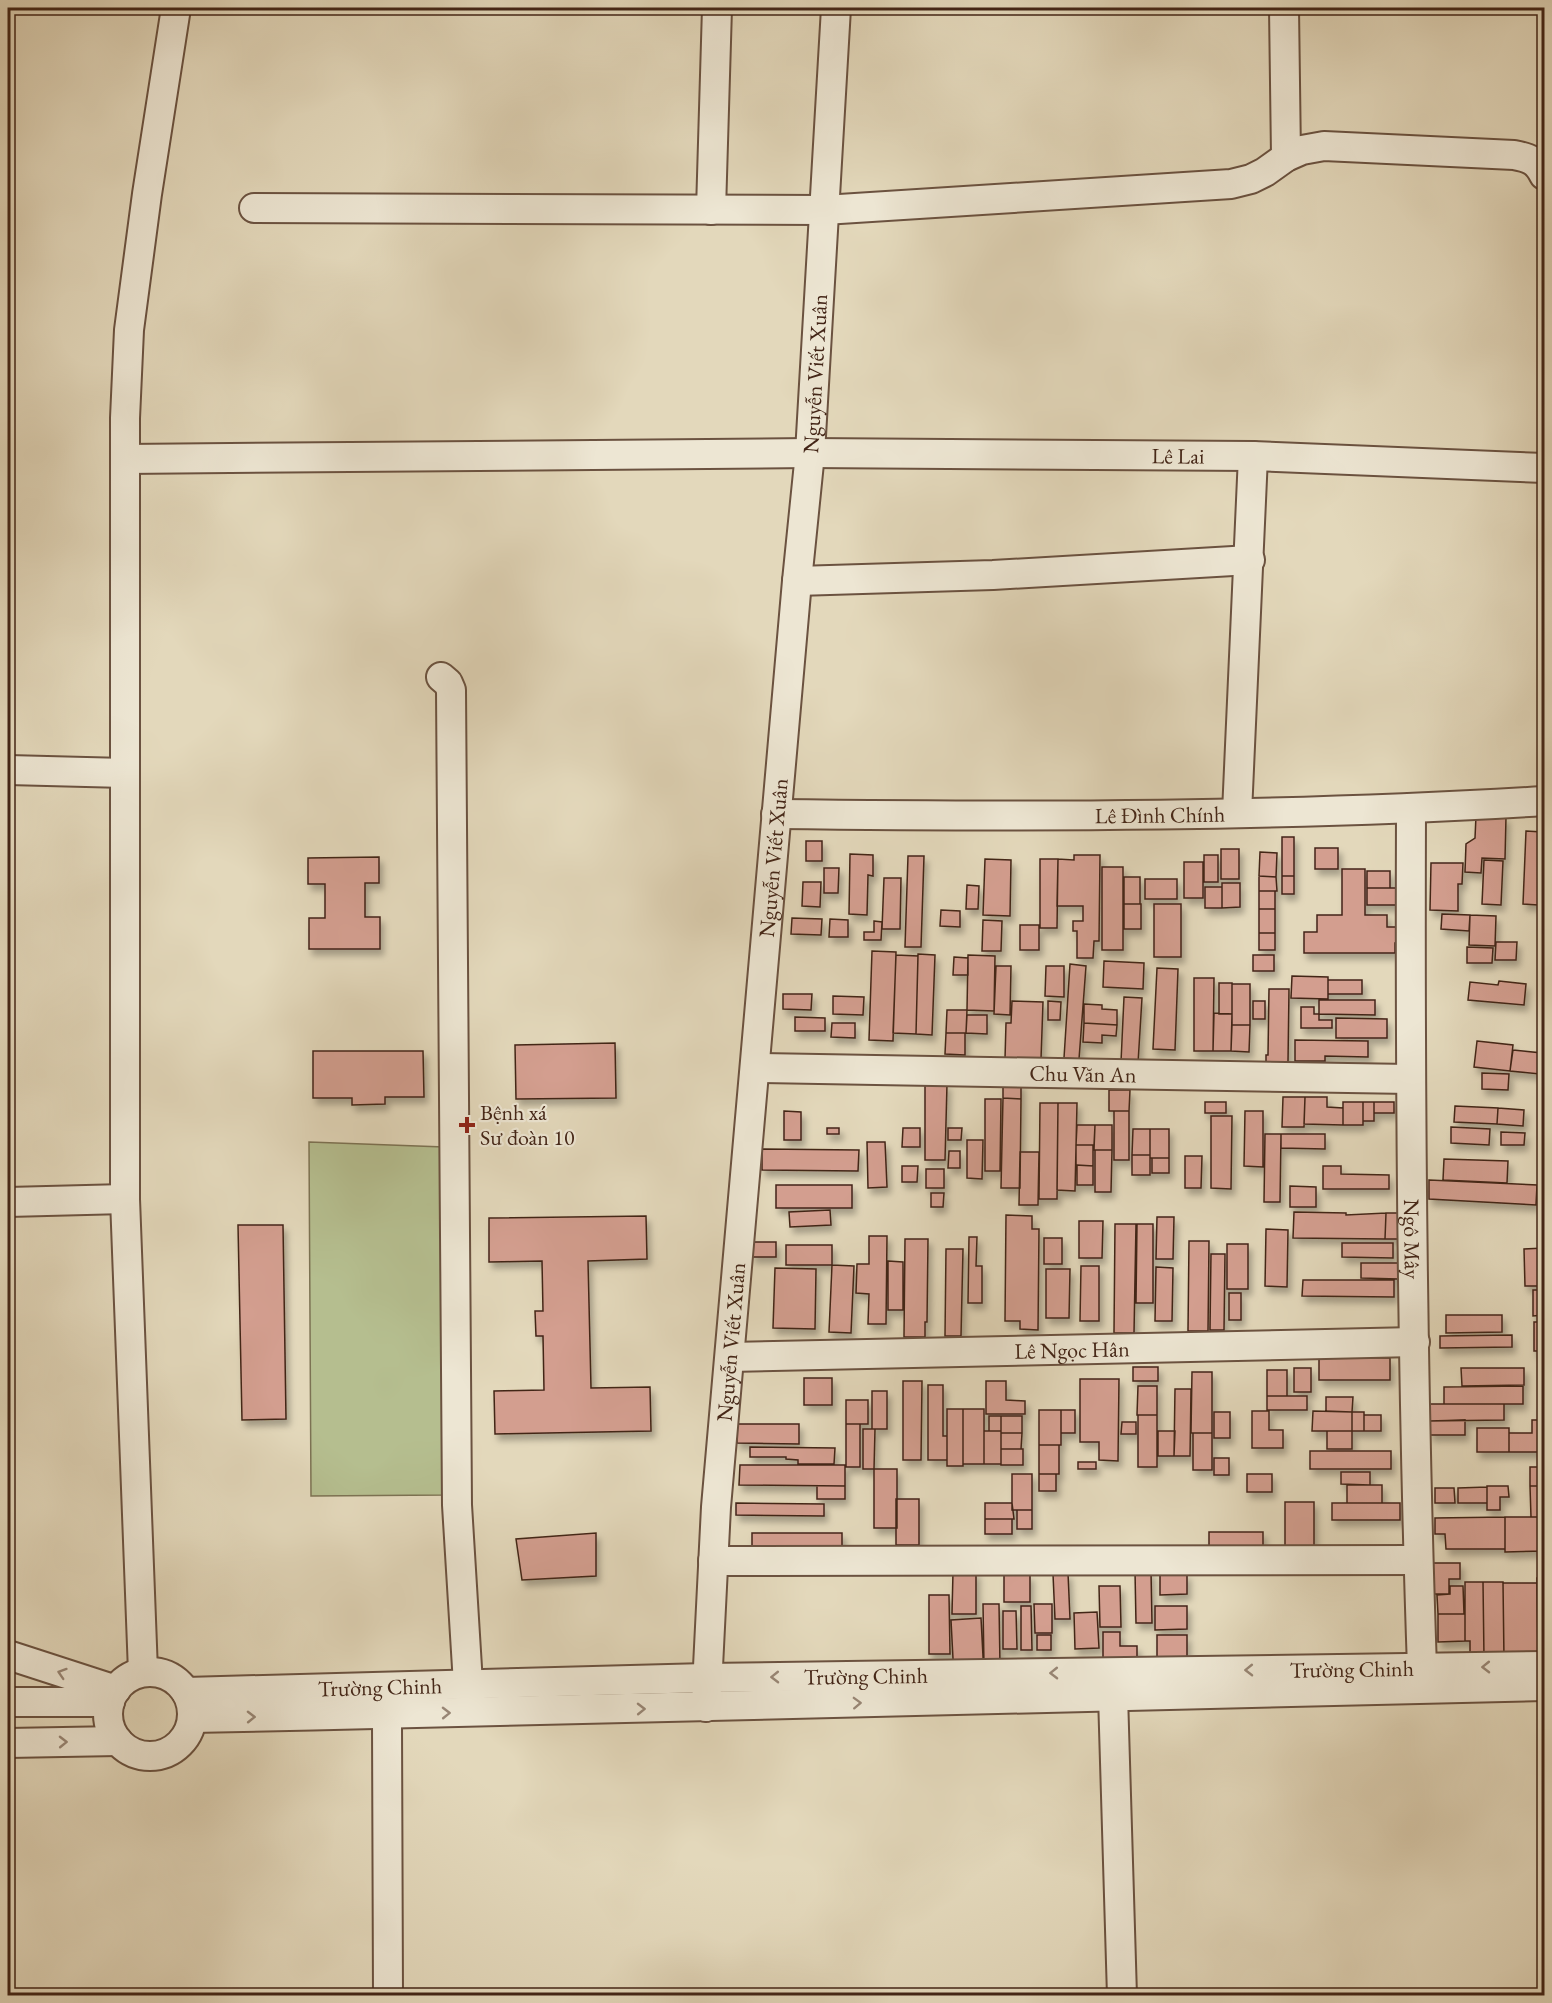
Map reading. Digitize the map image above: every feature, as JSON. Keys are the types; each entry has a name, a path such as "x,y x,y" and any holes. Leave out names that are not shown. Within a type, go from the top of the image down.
{"street":[{"path":"143,1672 125,1199 125,459 129,330 147,194 176,8"},
{"path":"711,210 717,8"},
{"name":"Nguyễn Viết Xuân","path":"706,1707 713,1561 776,814 810,453 836,8"},
{"path":"1284,8 1286,157"},
{"path":"254,208 824,210 1231,184 1258,176 1286,157 1302,150 1324,146 1514,155 1527,157 1539,164 1545,175"},
{"name":"Lê Lai","path":"125,459 810,453 1253,456 1545,468"},
{"path":"1237,813 1253,456"},
{"path":"797,581 993,575 1250,561"},
{"path":"441,677 448,683 451,690 457,1505 468,1684"},
{"path":"8,770 125,774"},
{"name":"Lê Đình Chính","path":"776,814 1001,817 1411,810 1545,801"},
{"name":"Ngô Mây","path":"1411,810 1410,1079 1422,1668"},
{"name":"Chu Văn An","path":"756,1068 1410,1079"},
{"path":"8,1202 125,1199"},
{"name":"Lê Ngọc Hân","path":"730,1357 1415,1342"},
{"path":"713,1561 1418,1560"},
{"path":"8,1655 113,1696"},
{"name":"Trường Chinh","path":"189,1705 468,1684 706,1678 1545,1666"},
{"path":"143,1672 165,1674 177,1681 189,1705 188,1732 181,1743 169,1751 156,1755 142,1755 129,1750 118,1741 111,1729 108,1716 113,1696 125,1680 143,1672"},
{"name":"Trường Chinh","path":"189,1705 706,1707 1113,1695 1545,1686"},
{"path":"1113,1695 1122,1995"},
{"path":"8,1702 113,1696"},
{"path":"387,1724 388,1995"},
{"path":"8,1743 118,1741"}],"green space":[{"path":"309,1142 444,1147 445,1495 311,1496"}],"building":[{"path":"1476,816 1506,817 1505,859 1482,858 1481,873 1465,872 1466,844 1475,838"},
{"path":"1526,831 1542,832 1538,905 1523,904"},
{"path":"1282,837 1294,837 1294,876 1282,876"},
{"path":"806,841 822,841 822,861 806,861"},
{"path":"1315,848 1338,848 1338,869 1315,869"},
{"path":"1221,849 1239,849 1239,879 1221,879"},
{"path":"1260,852 1277,853 1276,877 1259,876"},
{"path":"850,854 873,855 873,876 868,875 867,915 849,914"},
{"path":"1074,855 1100,855 1099,941 1094,941 1093,958 1077,958 1077,931 1073,931 1073,921 1083,921 1083,906 1057,906 1058,859 1074,860"},
{"path":"1204,855 1218,855 1218,882 1204,882"},
{"path":"908,856 924,856 921,947 905,947"},
{"path":"379,857 379,883 365,883 365,917 380,917 380,949 309,949 309,918 325,918 325,884 308,884 308,858"},
{"path":"985,859 1011,860 1010,916 983,915"},
{"path":"1040,859 1058,859 1057,928 1040,928"},
{"path":"1484,860 1503,861 1501,905 1482,904"},
{"path":"1184,862 1203,862 1203,898 1184,898"},
{"path":"1431,863 1463,863 1462,884 1458,884 1458,911 1430,910"},
{"path":"1102,867 1123,867 1123,950 1102,950"},
{"path":"824,868 839,868 838,893 824,893"},
{"path":"1342,869 1365,869 1365,915 1387,915 1387,927 1401,927 1401,943 1395,943 1395,953 1304,953 1304,932 1317,932 1317,915 1342,915"},
{"path":"1367,871 1390,871 1390,888 1367,888"},
{"path":"1259,876 1276,877 1277,891 1259,891"},
{"path":"1282,876 1294,876 1294,894 1282,894"},
{"path":"1124,877 1140,877 1140,904 1124,904"},
{"path":"884,878 901,878 900,929 882,929"},
{"path":"1145,879 1177,879 1177,899 1145,899"},
{"path":"803,882 821,882 820,907 802,906"},
{"path":"1222,883 1240,883 1240,907 1222,908"},
{"path":"967,885 979,886 978,909 966,909"},
{"path":"1205,887 1222,887 1222,908 1205,908"},
{"path":"1367,888 1398,888 1398,905 1367,905"},
{"path":"1259,891 1275,891 1275,909 1259,909"},
{"path":"1124,904 1141,904 1141,929 1124,929"},
{"path":"1154,904 1181,904 1181,957 1154,957"},
{"path":"1259,909 1275,909 1275,933 1259,933"},
{"path":"941,910 960,911 960,927 940,926"},
{"path":"1442,914 1470,915 1469,931 1441,929"},
{"path":"1470,915 1496,916 1495,946 1469,945"},
{"path":"792,918 822,919 821,935 791,934"},
{"path":"830,919 848,920 848,937 829,937"},
{"path":"983,920 1002,921 1001,951 982,951"},
{"path":"874,921 882,922 881,940 864,940 864,932 874,932"},
{"path":"1020,925 1039,925 1039,950 1020,950"},
{"path":"1259,933 1275,933 1275,950 1259,950"},
{"path":"1496,942 1517,942 1516,960 1495,960"},
{"path":"1467,947 1493,948 1492,963 1467,963"},
{"path":"872,951 896,952 893,1041 869,1040"},
{"path":"918,954 935,955 932,1035 916,1034"},
{"path":"896,955 918,956 916,1034 893,1033"},
{"path":"968,955 995,956 994,1011 967,1010"},
{"path":"1253,955 1274,955 1274,971 1253,971"},
{"path":"954,957 968,958 968,975 953,975"},
{"path":"1104,961 1144,963 1143,989 1103,987"},
{"path":"1070,964 1086,966 1079,1059 1064,1058"},
{"path":"996,966 1011,966 1010,1015 994,1014"},
{"path":"1046,966 1064,966 1064,997 1045,996"},
{"path":"1157,968 1178,969 1175,1050 1153,1049"},
{"path":"1292,976 1328,977 1328,999 1291,998"},
{"path":"1194,978 1214,978 1213,1051 1194,1051"},
{"path":"1328,980 1362,980 1362,994 1328,994"},
{"path":"1499,981 1526,984 1524,1005 1468,1000 1470,982 1498,985"},
{"path":"1219,983 1232,983 1232,1014 1219,1014"},
{"path":"1232,984 1250,984 1250,1025 1232,1025"},
{"path":"1269,989 1289,989 1288,1062 1266,1062"},
{"path":"783,994 812,994 811,1010 783,1009"},
{"path":"833,996 864,997 863,1015 833,1014"},
{"path":"1124,997 1142,998 1138,1063 1121,1062"},
{"path":"1319,1000 1375,1000 1375,1015 1319,1014"},
{"path":"1012,1001 1043,1002 1041,1059 1005,1059 1006,1023 1011,1023"},
{"path":"1048,1001 1061,1002 1060,1020 1048,1020"},
{"path":"1253,1001 1265,1001 1265,1019 1253,1019"},
{"path":"1084,1004 1102,1005 1102,1009 1117,1010 1117,1025 1084,1023"},
{"path":"1301,1007 1314,1007 1314,1014 1319,1014 1319,1020 1332,1020 1332,1028 1301,1028"},
{"path":"947,1010 967,1010 966,1033 946,1033"},
{"path":"1214,1013 1232,1014 1231,1051 1213,1051"},
{"path":"967,1015 987,1015 987,1034 966,1033"},
{"path":"795,1017 825,1018 825,1031 795,1031"},
{"path":"1336,1018 1387,1019 1387,1038 1336,1038"},
{"path":"832,1023 855,1023 855,1038 831,1037"},
{"path":"1084,1023 1117,1025 1116,1036 1102,1035 1102,1043 1083,1042"},
{"path":"1232,1025 1250,1025 1249,1052 1231,1051"},
{"path":"946,1033 965,1033 965,1055 945,1054"},
{"path":"1295,1040 1368,1041 1368,1057 1325,1056 1325,1061 1295,1061"},
{"path":"1477,1041 1513,1045 1510,1071 1474,1067"},
{"path":"615,1043 616,1098 516,1099 515,1045"},
{"path":"1513,1050 1542,1053 1540,1074 1510,1071"},
{"path":"313,1051 423,1051 424,1097 385,1097 385,1104 352,1105 352,1098 313,1098"},
{"path":"1542,1053 1544,1053 1544,1078 1539,1077"},
{"path":"1482,1073 1509,1074 1508,1090 1482,1089"},
{"path":"1003,1083 1021,1083 1021,1099 1003,1098"},
{"path":"925,1084 947,1084 945,1160 925,1160"},
{"path":"1109,1090 1130,1090 1129,1111 1109,1111"},
{"path":"1283,1097 1305,1097 1304,1127 1282,1127"},
{"path":"1305,1097 1327,1097 1327,1107 1343,1108 1343,1125 1304,1124"},
{"path":"1003,1098 1021,1099 1020,1188 1001,1188"},
{"path":"985,1099 1001,1099 1000,1171 985,1171"},
{"path":"1205,1102 1226,1102 1226,1113 1205,1113"},
{"path":"1343,1102 1363,1102 1363,1125 1343,1125"},
{"path":"1363,1102 1374,1102 1374,1121 1363,1121"},
{"path":"1374,1102 1394,1102 1394,1113 1374,1113"},
{"path":"1040,1103 1058,1103 1057,1199 1039,1199"},
{"path":"1058,1103 1077,1103 1075,1191 1057,1190"},
{"path":"1455,1106 1498,1108 1497,1124 1454,1122"},
{"path":"1498,1108 1524,1110 1523,1126 1497,1124"},
{"path":"784,1111 801,1112 801,1140 784,1140"},
{"path":"1114,1111 1129,1111 1129,1160 1114,1160"},
{"path":"1245,1111 1263,1111 1263,1167 1244,1166"},
{"path":"1211,1116 1232,1116 1231,1189 1211,1188"},
{"path":"1077,1125 1095,1125 1094,1145 1076,1145"},
{"path":"1095,1125 1112,1125 1112,1150 1094,1150"},
{"path":"1451,1127 1490,1129 1489,1145 1451,1143"},
{"path":"827,1128 839,1128 839,1134 827,1134"},
{"path":"903,1128 920,1128 920,1147 902,1147"},
{"path":"948,1128 962,1128 961,1140 948,1140"},
{"path":"1133,1129 1150,1129 1150,1155 1132,1155"},
{"path":"1150,1129 1169,1129 1169,1158 1150,1158"},
{"path":"1501,1132 1525,1133 1524,1145 1501,1145"},
{"path":"1265,1134 1281,1134 1280,1202 1264,1202"},
{"path":"1281,1134 1325,1134 1325,1149 1281,1148"},
{"path":"967,1140 983,1140 982,1179 967,1178"},
{"path":"867,1142 885,1142 887,1187 868,1188"},
{"path":"1076,1145 1093,1145 1093,1166 1076,1165"},
{"path":"762,1149 859,1150 858,1171 762,1170"},
{"path":"1095,1150 1112,1150 1111,1192 1095,1192"},
{"path":"949,1151 960,1151 960,1168 948,1168"},
{"path":"1020,1152 1039,1152 1038,1205 1019,1205"},
{"path":"1132,1155 1150,1155 1150,1175 1132,1175"},
{"path":"1185,1156 1202,1156 1201,1188 1185,1188"},
{"path":"1152,1158 1169,1158 1169,1173 1152,1173"},
{"path":"1444,1159 1508,1161 1507,1183 1443,1180"},
{"path":"1077,1165 1093,1166 1093,1185 1077,1185"},
{"path":"902,1166 918,1166 917,1182 902,1182"},
{"path":"1323,1166 1341,1166 1341,1174 1389,1175 1389,1189 1323,1189"},
{"path":"926,1169 944,1169 944,1188 926,1188"},
{"path":"1429,1180 1537,1185 1536,1205 1429,1199"},
{"path":"776,1185 852,1185 852,1208 776,1208"},
{"path":"1290,1186 1316,1187 1316,1207 1290,1207"},
{"path":"931,1193 944,1193 943,1207 931,1207"},
{"path":"830,1210 831,1225 790,1227 789,1212"},
{"path":"1294,1212 1346,1213 1346,1215 1386,1213 1385,1239 1293,1238"},
{"path":"1386,1213 1402,1213 1402,1239 1385,1239"},
{"path":"1006,1215 1032,1216 1032,1229 1039,1229 1038,1330 1020,1329 1020,1321 1005,1321"},
{"path":"646,1216 647,1259 588,1261 591,1388 650,1387 651,1431 495,1434 494,1391 544,1390 543,1336 536,1336 535,1311 543,1311 542,1261 489,1262 489,1218"},
{"path":"1157,1217 1174,1217 1173,1259 1156,1259"},
{"path":"1079,1221 1103,1221 1102,1258 1079,1258"},
{"path":"1115,1224 1136,1224 1134,1333 1114,1333"},
{"path":"1137,1224 1153,1224 1153,1303 1136,1303"},
{"path":"238,1225 283,1225 286,1419 242,1420"},
{"path":"1266,1229 1288,1230 1287,1287 1265,1286"},
{"path":"869,1236 887,1236 886,1324 868,1324 869,1294 856,1293 857,1264 869,1264"},
{"path":"969,1237 977,1237 976,1266 982,1266 982,1303 968,1303"},
{"path":"1044,1238 1062,1238 1062,1264 1044,1264"},
{"path":"905,1239 928,1239 925,1337 904,1337"},
{"path":"1189,1241 1209,1241 1208,1331 1188,1331"},
{"path":"752,1242 776,1242 776,1257 752,1257"},
{"path":"1342,1243 1393,1243 1393,1258 1342,1257"},
{"path":"1227,1244 1248,1244 1248,1289 1227,1289"},
{"path":"786,1245 832,1245 832,1265 786,1265"},
{"path":"1544,1248 1544,1286 1525,1286 1524,1249"},
{"path":"946,1249 963,1249 961,1336 945,1336"},
{"path":"1211,1254 1225,1254 1224,1330 1210,1330"},
{"path":"888,1261 903,1262 903,1310 888,1310"},
{"path":"1361,1263 1399,1263 1399,1279 1361,1278"},
{"path":"832,1265 854,1266 851,1333 829,1332"},
{"path":"1081,1266 1099,1266 1099,1321 1080,1321"},
{"path":"1156,1267 1173,1268 1172,1321 1155,1321"},
{"path":"775,1268 816,1269 815,1329 773,1328"},
{"path":"1046,1269 1070,1269 1069,1318 1046,1318"},
{"path":"1303,1280 1394,1280 1394,1297 1302,1296"},
{"path":"1533,1290 1544,1290 1544,1315 1533,1316"},
{"path":"1229,1293 1241,1293 1241,1320 1229,1320"},
{"path":"1446,1315 1502,1315 1502,1332 1446,1333"},
{"path":"1534,1322 1544,1322 1544,1351 1534,1351"},
{"path":"1512,1335 1512,1347 1440,1348 1440,1336"},
{"path":"1319,1357 1390,1358 1390,1380 1319,1380"},
{"path":"1133,1367 1158,1367 1158,1381 1133,1381"},
{"path":"1294,1368 1311,1368 1311,1392 1294,1392"},
{"path":"1461,1368 1524,1368 1524,1385 1462,1386"},
{"path":"1267,1370 1287,1370 1287,1396 1267,1396"},
{"path":"1192,1372 1212,1372 1212,1433 1191,1433"},
{"path":"804,1378 832,1378 832,1405 804,1405"},
{"path":"1080,1379 1119,1379 1118,1461 1099,1460 1099,1442 1080,1442"},
{"path":"903,1381 922,1381 921,1460 903,1460"},
{"path":"986,1381 1006,1381 1006,1400 1025,1401 1025,1414 986,1414"},
{"path":"928,1385 943,1385 943,1436 947,1436 947,1460 928,1460"},
{"path":"1138,1386 1157,1386 1157,1415 1137,1415"},
{"path":"1523,1386 1523,1404 1444,1404 1444,1387"},
{"path":"1175,1389 1191,1389 1190,1456 1174,1456"},
{"path":"872,1391 887,1391 887,1429 872,1429"},
{"path":"1267,1396 1307,1396 1307,1410 1267,1410"},
{"path":"1326,1397 1353,1397 1352,1412 1326,1411"},
{"path":"846,1400 868,1400 868,1424 846,1424"},
{"path":"1429,1404 1504,1404 1504,1420 1429,1421"},
{"path":"1538,1404 1544,1404 1544,1415 1538,1415"},
{"path":"947,1409 963,1409 963,1466 947,1466"},
{"path":"963,1409 984,1409 984,1464 963,1464"},
{"path":"1039,1410 1061,1410 1061,1445 1039,1445"},
{"path":"1061,1410 1075,1410 1075,1433 1061,1433"},
{"path":"1252,1411 1269,1411 1269,1430 1283,1430 1283,1448 1252,1448"},
{"path":"1313,1411 1352,1412 1352,1431 1312,1431"},
{"path":"1214,1412 1230,1412 1230,1438 1214,1438"},
{"path":"1352,1412 1364,1412 1364,1431 1352,1431"},
{"path":"1138,1415 1157,1415 1157,1467 1138,1467"},
{"path":"1364,1415 1381,1415 1381,1431 1364,1431"},
{"path":"989,1416 1001,1416 1001,1431 989,1431"},
{"path":"1001,1416 1022,1416 1022,1433 1001,1433"},
{"path":"1465,1420 1465,1435 1430,1435 1429,1421"},
{"path":"1532,1420 1544,1420 1544,1452 1509,1452 1509,1433 1532,1433"},
{"path":"1122,1422 1136,1422 1136,1434 1121,1434"},
{"path":"737,1424 799,1424 799,1444 737,1443"},
{"path":"846,1424 860,1424 860,1467 846,1467"},
{"path":"1477,1428 1509,1428 1509,1452 1477,1452"},
{"path":"863,1429 875,1429 874,1469 863,1469"},
{"path":"984,1431 1001,1431 1001,1464 984,1464"},
{"path":"1158,1431 1175,1431 1174,1456 1158,1456"},
{"path":"1327,1431 1352,1431 1352,1449 1327,1449"},
{"path":"1001,1433 1022,1433 1021,1449 1001,1449"},
{"path":"1193,1433 1212,1433 1212,1470 1193,1470"},
{"path":"1039,1445 1059,1445 1059,1474 1039,1474"},
{"path":"750,1447 835,1448 834,1464 798,1464 798,1460 786,1459 786,1457 750,1457"},
{"path":"1001,1449 1023,1449 1023,1465 1001,1465"},
{"path":"1310,1451 1391,1451 1391,1469 1310,1469"},
{"path":"1214,1458 1229,1458 1229,1475 1214,1475"},
{"path":"1078,1462 1096,1462 1096,1469 1078,1469"},
{"path":"740,1465 845,1465 845,1486 739,1485"},
{"path":"1530,1467 1544,1467 1544,1486 1530,1486"},
{"path":"874,1469 897,1469 897,1528 874,1528"},
{"path":"1341,1472 1370,1472 1370,1485 1341,1484"},
{"path":"1012,1474 1032,1474 1032,1510 1012,1510"},
{"path":"1039,1474 1056,1474 1056,1491 1039,1491"},
{"path":"1247,1474 1272,1474 1272,1492 1247,1492"},
{"path":"1347,1485 1382,1485 1382,1503 1347,1503"},
{"path":"817,1486 845,1486 845,1499 817,1499"},
{"path":"1487,1486 1508,1486 1509,1497 1500,1497 1500,1510 1487,1510"},
{"path":"1530,1486 1544,1486 1544,1517 1531,1517"},
{"path":"1487,1487 1487,1503 1458,1503 1458,1488"},
{"path":"1435,1488 1454,1488 1455,1503 1435,1503"},
{"path":"896,1499 919,1499 919,1545 896,1545"},
{"path":"1285,1502 1314,1502 1314,1551 1285,1551"},
{"path":"736,1503 824,1504 824,1516 736,1515"},
{"path":"985,1503 1012,1503 1014,1519 985,1519"},
{"path":"1332,1503 1400,1503 1400,1520 1332,1520"},
{"path":"1017,1510 1032,1510 1032,1529 1017,1529"},
{"path":"1505,1517 1544,1517 1544,1551 1505,1552"},
{"path":"1505,1517 1505,1549 1446,1549 1445,1534 1435,1534 1435,1518"},
{"path":"985,1519 1012,1519 1012,1534 985,1534"},
{"path":"1209,1532 1263,1532 1263,1553 1209,1553"},
{"path":"596,1533 596,1576 522,1580 516,1539"},
{"path":"752,1533 842,1533 842,1555 752,1550"},
{"path":"1431,1563 1460,1563 1460,1579 1449,1579 1449,1594 1431,1594"},
{"path":"1135,1571 1151,1571 1152,1623 1136,1623"},
{"path":"953,1572 976,1572 976,1614 952,1614"},
{"path":"1068,1573 1070,1619 1055,1619 1053,1574"},
{"path":"1187,1574 1187,1594 1160,1595 1160,1575"},
{"path":"1004,1575 1030,1575 1030,1602 1004,1602"},
{"path":"1537,1578 1544,1578 1544,1660 1538,1660"},
{"path":"1465,1582 1483,1582 1484,1658 1470,1659 1470,1641 1465,1641"},
{"path":"1483,1582 1503,1582 1504,1661 1484,1658"},
{"path":"1503,1583 1537,1583 1538,1658 1504,1658"},
{"path":"1099,1586 1120,1586 1121,1627 1100,1627"},
{"path":"1450,1586 1463,1586 1464,1614 1438,1614 1437,1595 1450,1594"},
{"path":"929,1595 949,1595 950,1654 929,1654"},
{"path":"983,1604 999,1604 1000,1666 984,1666"},
{"path":"1034,1604 1052,1604 1052,1633 1035,1633"},
{"path":"1021,1606 1031,1606 1032,1650 1021,1650"},
{"path":"1155,1606 1187,1606 1187,1629 1155,1630"},
{"path":"1003,1611 1016,1611 1017,1649 1003,1649"},
{"path":"1097,1612 1099,1648 1075,1649 1074,1613"},
{"path":"1438,1614 1465,1614 1465,1641 1438,1642"},
{"path":"981,1618 984,1676 954,1678 951,1620"},
{"path":"1103,1632 1120,1632 1120,1646 1137,1646 1137,1666 1103,1666"},
{"path":"1037,1635 1051,1635 1051,1650 1037,1650"},
{"path":"1157,1635 1187,1635 1187,1662 1157,1662"}],"place":[{"name":"Bệnh xá Sư đoàn 10","path":"467,1125"}]}
